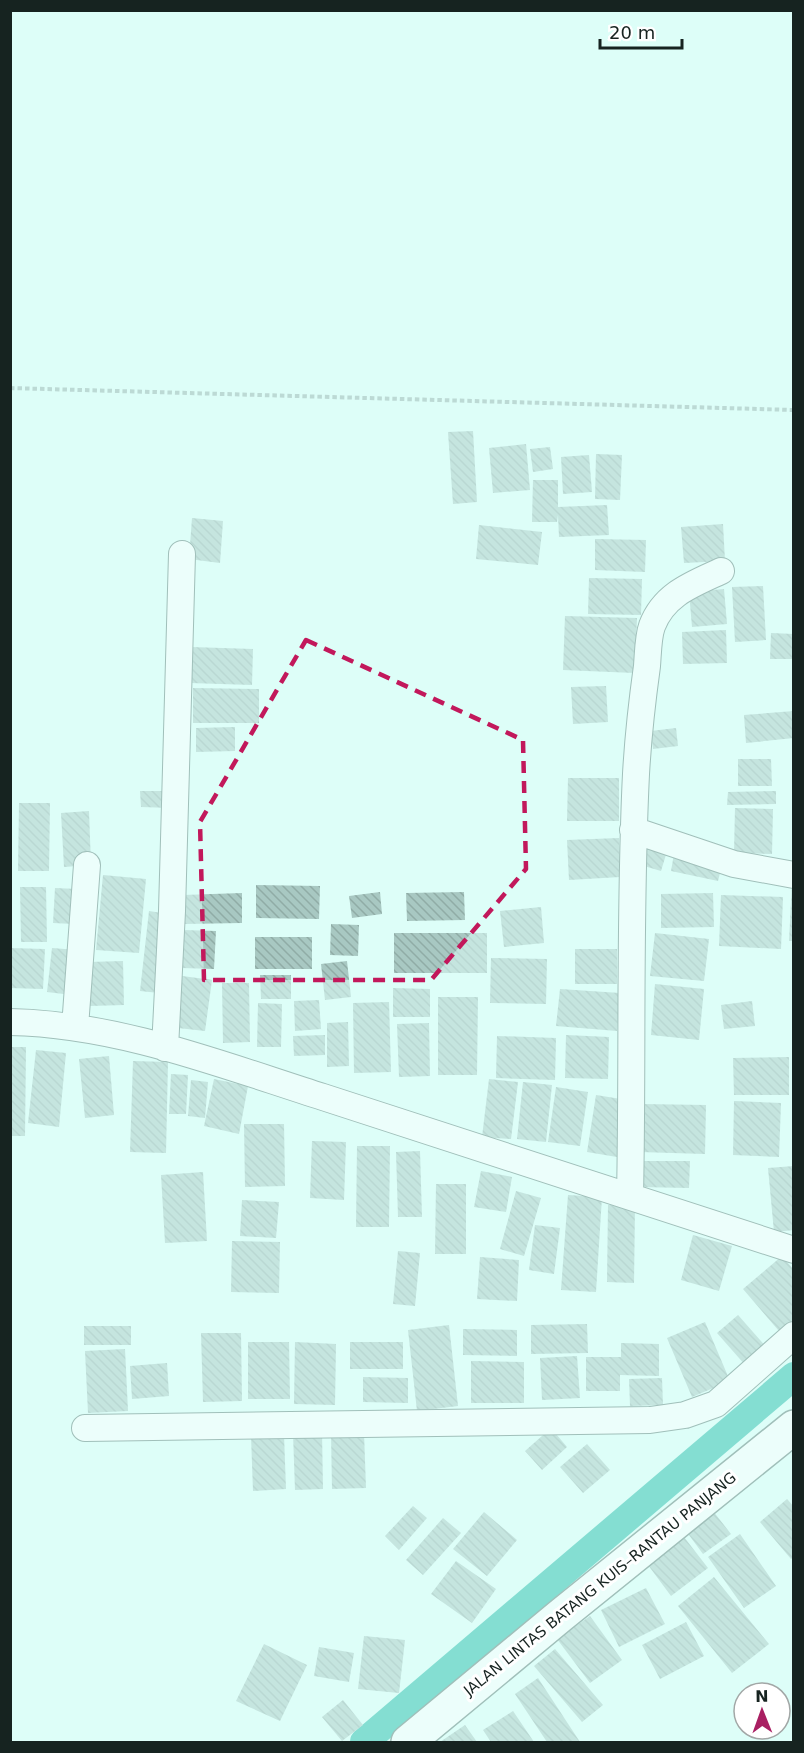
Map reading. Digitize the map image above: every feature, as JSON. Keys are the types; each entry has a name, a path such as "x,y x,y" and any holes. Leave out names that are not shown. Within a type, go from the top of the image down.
{"main road":[{"name":"JALAN LINTAS BATANG KUIS–RANTAU PANJANG","path":"408,1743 560,1616 794,1427"}],"street":[{"path":"165,1048 172,899 182,554"},
{"path":"630,1196 633,830 638,738 652,626 666,603 681,589 721,571"},
{"path":"633,830 734,864 794,875"},
{"path":"75,1027 87,865"},
{"path":"10,1022 75,1027 165,1048 794,1250"},
{"path":"86,1428 650,1420 685,1415 716,1404 794,1335"}],"path":[{"path":"10,388 794,410"}],"highlighted area":[{"path":"306,640 523,740 526,869 431,980 204,980 200,822"}],"building":[{"path":"473,431 477,502 453,504 448,432"},
{"path":"526,444 530,490 493,493 489,448"},
{"path":"550,447 553,469 533,472 530,449"},
{"path":"596,454 622,455 620,500 595,499"},
{"path":"589,455 592,492 563,494 561,457"},
{"path":"533,480 558,480 558,507 607,505 609,535 559,537 558,515 557,522 532,522"},
{"path":"192,518 223,521 220,563 189,559"},
{"path":"723,524 725,561 684,563 681,527"},
{"path":"479,525 542,532 538,565 476,559"},
{"path":"595,539 646,540 645,572 595,570"},
{"path":"589,578 642,579 641,615 588,614"},
{"path":"763,586 766,640 735,642 732,587"},
{"path":"724,589 727,624 692,627 689,592"},
{"path":"565,616 637,618 635,673 563,670"},
{"path":"726,630 727,663 683,664 682,632"},
{"path":"771,633 794,634 794,659 770,659"},
{"path":"191,647 253,649 252,685 190,683"},
{"path":"606,686 608,722 573,724 571,687"},
{"path":"193,688 259,689 259,723 193,723"},
{"path":"794,711 794,738 746,743 744,715"},
{"path":"235,727 235,751 196,752 196,728"},
{"path":"676,728 678,746 653,749 651,731"},
{"path":"738,759 771,759 772,786 738,786"},
{"path":"568,778 619,778 619,821 567,821"},
{"path":"140,791 172,791 172,808 141,807"},
{"path":"776,791 776,804 727,805 728,792"},
{"path":"19,803 50,803 49,871 18,871"},
{"path":"735,808 773,809 772,854 734,853"},
{"path":"89,811 91,865 64,867 61,813"},
{"path":"619,838 620,877 569,880 567,840"},
{"path":"641,840 668,848 661,871 634,863"},
{"path":"674,854 722,865 718,881 671,871"},
{"path":"103,875 146,879 139,953 96,950"},
{"path":"792,883 794,883 794,941 789,941"},
{"path":"256,885 320,886 319,919 256,918"},
{"path":"20,887 46,887 47,942 21,942"},
{"path":"55,888 77,889 74,924 53,923"},
{"path":"380,892 382,914 352,918 349,896"},
{"path":"464,892 465,920 407,921 406,893"},
{"path":"242,893 242,923 184,924 183,895"},
{"path":"713,893 714,927 661,928 661,894"},
{"path":"721,895 783,897 781,949 719,946"},
{"path":"541,907 544,943 504,947 500,911"},
{"path":"149,911 168,914 159,993 140,991"},
{"path":"331,924 359,925 358,956 330,955"},
{"path":"183,930 216,931 214,969 182,968"},
{"path":"394,933 487,933 487,973 394,973"},
{"path":"655,933 709,939 704,981 650,976"},
{"path":"255,937 312,937 312,969 255,969"},
{"path":"10,948 45,949 43,989 10,988"},
{"path":"52,948 77,950 72,995 47,992"},
{"path":"575,949 617,949 617,984 575,984"},
{"path":"491,958 547,959 546,1004 490,1003"},
{"path":"123,961 124,1005 90,1006 89,962"},
{"path":"347,961 351,997 325,1000 321,964"},
{"path":"175,975 212,980 205,1031 169,1027"},
{"path":"260,975 291,975 291,999 261,999"},
{"path":"222,983 249,983 250,1042 223,1043"},
{"path":"655,984 704,989 699,1040 651,1035"},
{"path":"393,988 430,989 430,1017 393,1017"},
{"path":"560,989 620,993 617,1031 556,1026"},
{"path":"438,997 478,997 477,1075 438,1075"},
{"path":"319,1000 321,1029 295,1031 294,1001"},
{"path":"752,1001 755,1026 724,1029 721,1005"},
{"path":"389,1002 391,1072 354,1073 353,1003"},
{"path":"258,1003 282,1004 281,1047 257,1047"},
{"path":"348,1022 349,1066 327,1067 327,1023"},
{"path":"429,1023 430,1076 399,1077 397,1024"},
{"path":"325,1035 325,1055 294,1056 293,1036"},
{"path":"566,1035 609,1037 608,1079 565,1078"},
{"path":"497,1036 556,1038 555,1080 496,1078"},
{"path":"10,1047 26,1047 25,1136 10,1136"},
{"path":"36,1050 66,1053 59,1127 28,1123"},
{"path":"109,1056 114,1115 85,1118 79,1059"},
{"path":"789,1057 789,1095 734,1095 733,1058"},
{"path":"133,1061 168,1062 166,1153 130,1152"},
{"path":"171,1074 188,1075 186,1114 169,1114"},
{"path":"214,1079 248,1086 239,1134 204,1126"},
{"path":"489,1079 518,1082 511,1139 482,1137"},
{"path":"191,1080 208,1082 205,1118 188,1116"},
{"path":"523,1082 552,1085 546,1142 517,1139"},
{"path":"556,1087 588,1092 580,1146 548,1142"},
{"path":"596,1095 627,1100 617,1157 587,1152"},
{"path":"734,1101 781,1103 779,1157 733,1155"},
{"path":"641,1104 706,1105 705,1154 640,1152"},
{"path":"244,1124 284,1124 285,1186 245,1187"},
{"path":"312,1141 346,1142 344,1200 310,1198"},
{"path":"357,1146 390,1146 389,1227 356,1227"},
{"path":"420,1151 422,1217 398,1217 396,1152"},
{"path":"639,1161 690,1161 689,1188 639,1187"},
{"path":"794,1166 794,1230 774,1232 768,1168"},
{"path":"481,1171 512,1177 506,1212 474,1207"},
{"path":"203,1172 207,1241 165,1243 161,1175"},
{"path":"436,1184 466,1184 466,1254 435,1254"},
{"path":"516,1191 541,1198 524,1256 500,1249"},
{"path":"568,1195 602,1197 596,1292 561,1290"},
{"path":"242,1200 279,1202 276,1238 240,1236"},
{"path":"608,1205 635,1206 634,1283 607,1282"},
{"path":"535,1225 560,1228 554,1274 529,1270"},
{"path":"693,1235 732,1246 719,1291 681,1280"},
{"path":"232,1241 280,1242 279,1293 231,1292"},
{"path":"398,1251 420,1253 415,1306 393,1304"},
{"path":"782,1256 794,1270 794,1319 779,1331 743,1289"},
{"path":"480,1257 519,1260 517,1301 477,1299"},
{"path":"738,1315 767,1348 746,1366 717,1333"},
{"path":"705,1322 730,1381 692,1397 667,1338"},
{"path":"587,1324 588,1353 531,1354 531,1325"},
{"path":"449,1325 458,1406 417,1411 408,1330"},
{"path":"84,1326 131,1326 131,1345 84,1345"},
{"path":"463,1329 517,1330 517,1356 463,1355"},
{"path":"201,1333 241,1333 242,1401 203,1402"},
{"path":"248,1342 289,1342 290,1399 248,1399"},
{"path":"295,1342 336,1344 335,1405 294,1404"},
{"path":"350,1342 403,1342 403,1369 350,1369"},
{"path":"621,1343 659,1344 659,1376 620,1375 620,1391 586,1391 586,1357 621,1357"},
{"path":"125,1349 128,1411 88,1413 85,1351"},
{"path":"577,1356 580,1398 542,1400 540,1358"},
{"path":"471,1361 524,1362 524,1403 471,1403"},
{"path":"167,1363 169,1396 132,1399 130,1366"},
{"path":"363,1377 408,1378 408,1403 363,1402"},
{"path":"662,1378 663,1405 630,1406 629,1379"},
{"path":"551,1428 567,1447 542,1470 525,1451"},
{"path":"322,1432 323,1489 295,1490 293,1433"},
{"path":"331,1433 364,1433 366,1488 332,1489"},
{"path":"284,1435 286,1489 253,1491 251,1436"},
{"path":"587,1444 610,1470 583,1493 560,1467"},
{"path":"787,1499 794,1507 794,1557 791,1559 760,1522"},
{"path":"413,1506 427,1518 399,1550 385,1536"},
{"path":"713,1511 731,1534 703,1554 686,1531"},
{"path":"484,1512 517,1540 487,1576 453,1549"},
{"path":"443,1518 461,1533 423,1575 406,1560"},
{"path":"740,1534 776,1586 744,1608 708,1557"},
{"path":"684,1537 708,1568 671,1596 648,1565"},
{"path":"456,1561 496,1589 472,1623 431,1594"},
{"path":"714,1577 769,1644 732,1673 678,1606"},
{"path":"646,1588 665,1624 619,1647 601,1610"},
{"path":"590,1616 622,1660 590,1683 557,1639"},
{"path":"686,1622 704,1656 660,1679 642,1645"},
{"path":"364,1636 405,1640 399,1693 358,1689"},
{"path":"264,1644 307,1665 280,1721 236,1701"},
{"path":"319,1647 354,1653 349,1682 314,1676"},
{"path":"555,1649 603,1705 582,1722 534,1666"},
{"path":"538,1678 580,1742 547,1742 515,1694"},
{"path":"343,1700 363,1725 342,1741 322,1717"},
{"path":"513,1711 534,1742 491,1742 483,1730"},
{"path":"465,1725 477,1742 440,1742"}],"waterway":[{"path":"364,1742 794,1376"}]}
